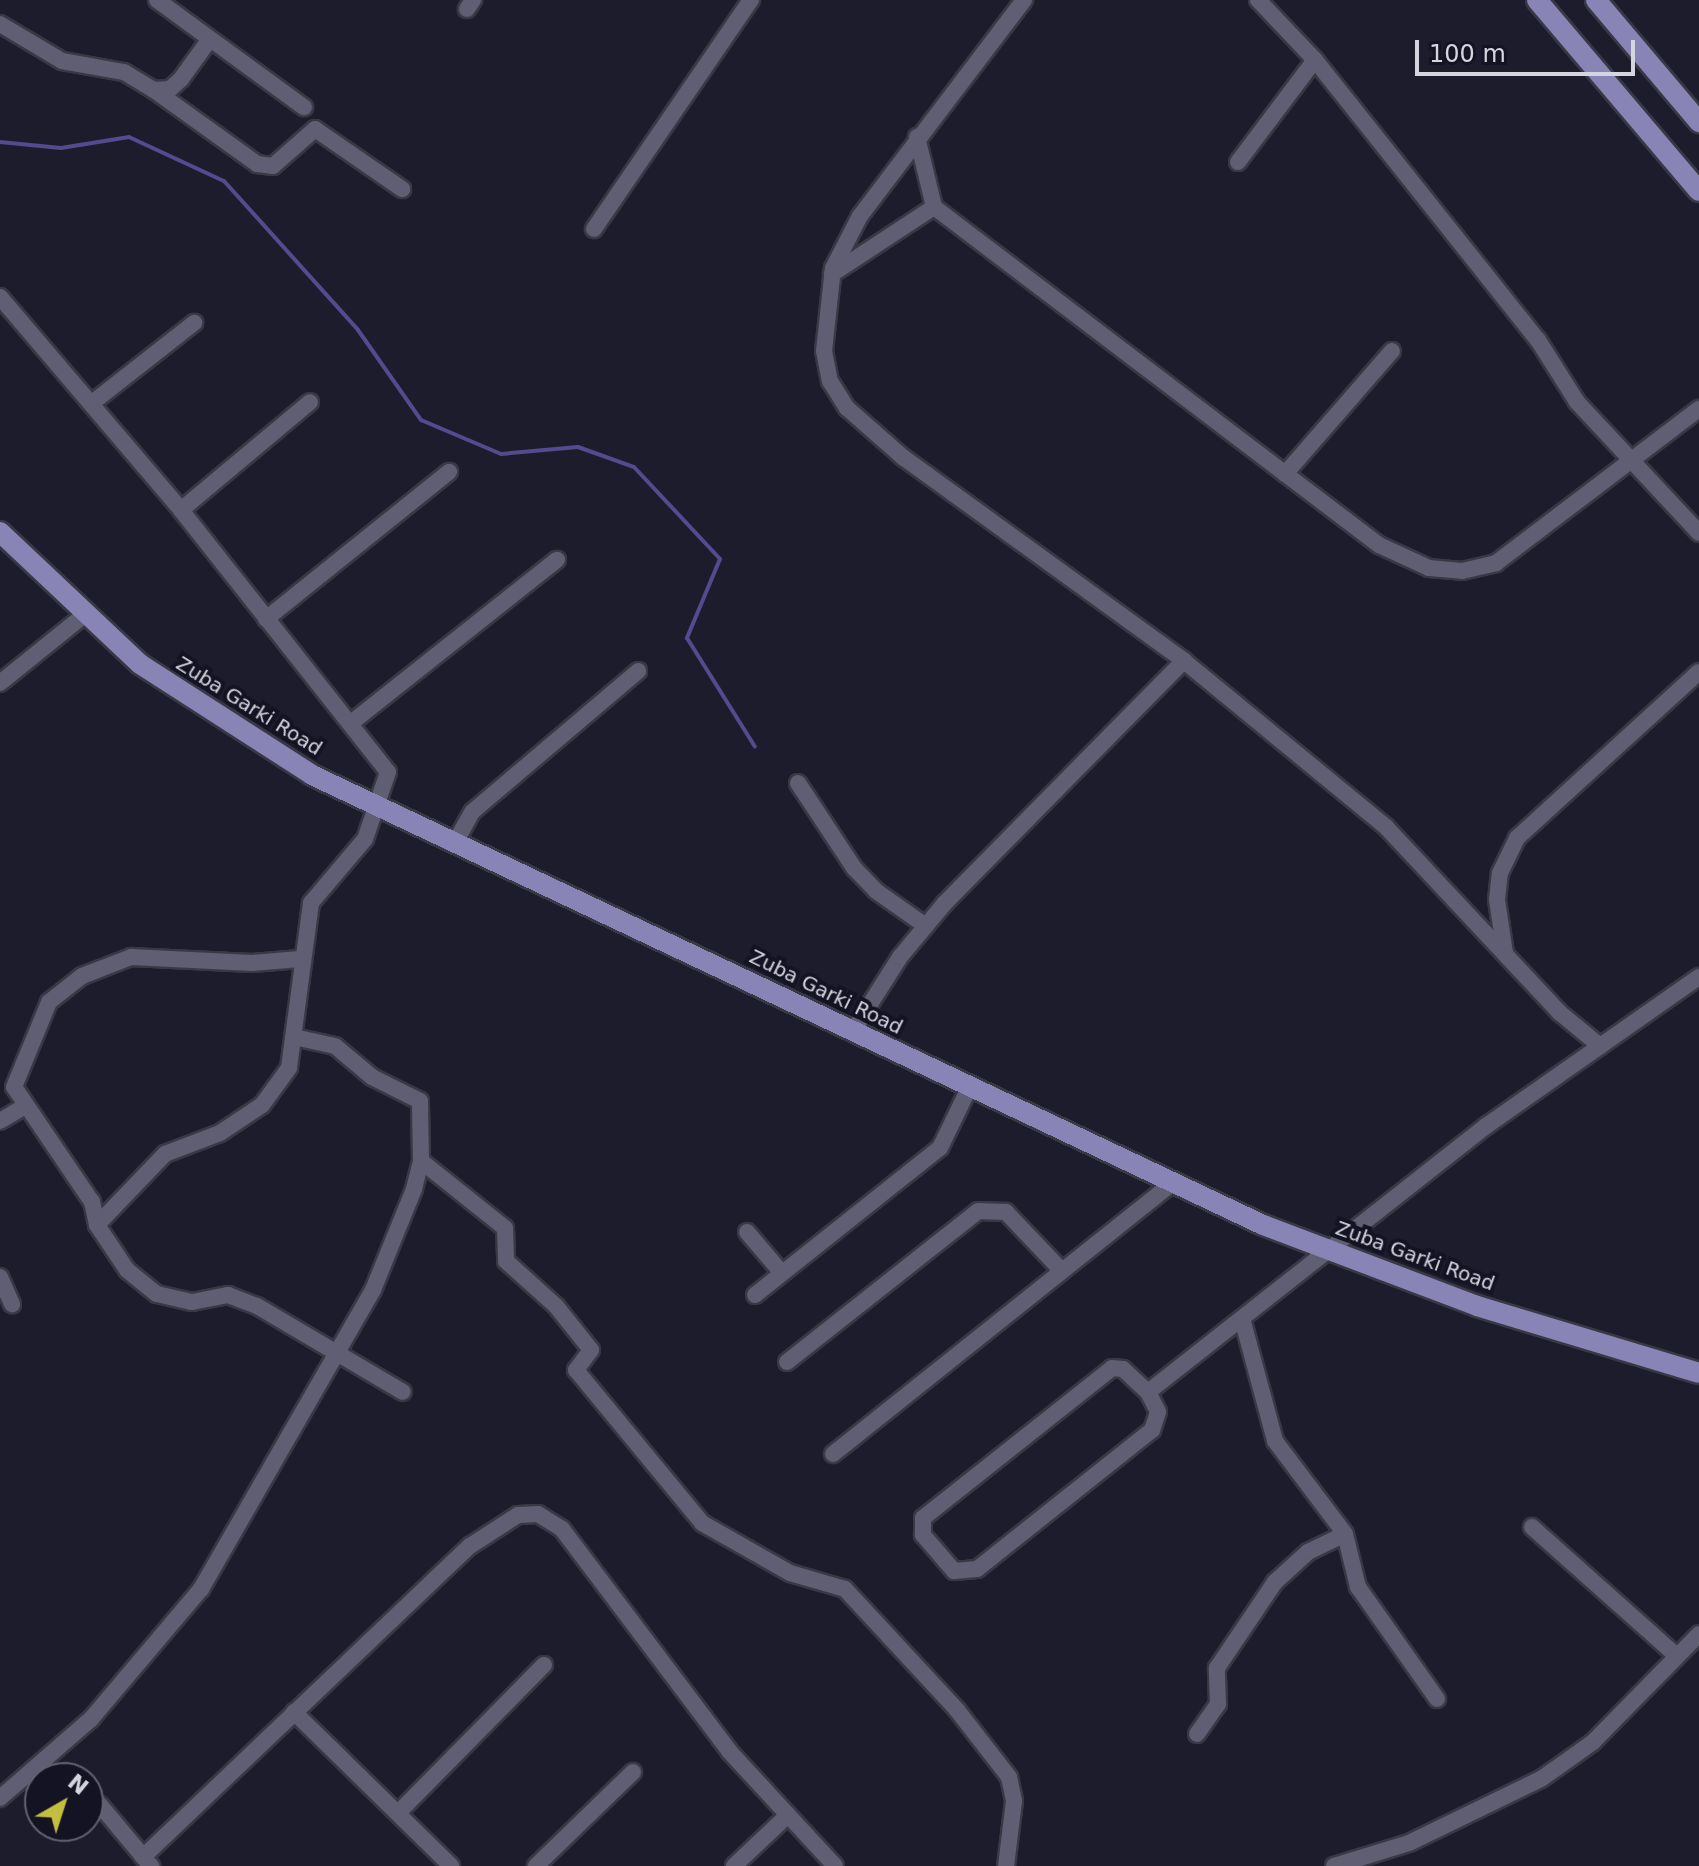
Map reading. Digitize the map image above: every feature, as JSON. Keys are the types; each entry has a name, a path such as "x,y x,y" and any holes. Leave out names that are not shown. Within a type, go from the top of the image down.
{"main road":[{"path":"1537,0 1699,191"},
{"path":"1596,0 1699,122"},
{"name":"Zuba Garki Road","path":"0,532 83,616 199,706 312,775 969,1088 1333,1252 1477,1306 1699,1373"}],"street":[{"path":"157,0 304,107"},
{"path":"594,229 736,7 751,0"},
{"path":"1024,0 860,216 832,274 824,351 830,381 847,408 954,496 1184,661 1386,827 1505,954 1600,1046"},
{"path":"1258,0 1315,60 1538,340 1577,402 1634,456 1699,533"},
{"path":"0,24 62,61 124,72 257,164 273,166 315,129 402,189"},
{"path":"154,90 170,89 181,79 210,39"},
{"path":"1238,162 1315,60"},
{"path":"917,137 934,207 1379,545 1429,568 1462,571 1496,563 1699,409"},
{"path":"832,274 934,207"},
{"path":"0,297 181,510 388,772 380,807 353,859 311,903 300,959 289,1068 262,1105 220,1133 165,1154 97,1225"},
{"path":"92,403 194,323"},
{"path":"1285,474 1392,351"},
{"path":"181,510 310,402"},
{"path":"266,619 449,472"},
{"path":"351,723 557,560"},
{"path":"0,683 83,616"},
{"path":"853,1031 926,926 1184,661"},
{"path":"456,841 472,812 638,671"},
{"path":"1505,954 1497,900 1500,873 1517,838 1699,672"},
{"path":"798,783 854,868 926,926"},
{"path":"300,959 252,963 131,957 82,976 49,1002 32,1032 14,1087 23,1107 49,1134 92,1202 97,1225 127,1270 157,1294 192,1302 228,1295 403,1392"},
{"path":"1148,1392 1333,1252 1486,1126 1699,977"},
{"path":"0,1798 91,1719 201,1589 373,1290 421,1161 420,1101 372,1077 335,1046 294,1037"},
{"path":"755,1295 940,1148 969,1088"},
{"path":"0,1121 23,1107"},
{"path":"421,1161 505,1228 506,1261 556,1306 591,1350 576,1370 702,1523 790,1573 845,1589 957,1710 1009,1777 1014,1801 1006,1866"},
{"path":"833,1454 1174,1182"},
{"path":"787,1362 978,1211 1006,1212 1062,1271"},
{"path":"747,1232 781,1272"},
{"path":"0,1277 12,1304"},
{"path":"1243,1322 1275,1441 1345,1534 1358,1587 1437,1699"},
{"path":"1123,1369 1148,1392 1158,1412 1152,1430 977,1569 954,1571 923,1535 923,1518 933,1507 1099,1373 1123,1369"},
{"path":"104,1810 147,1861 294,1712 470,1546 508,1520 538,1514 562,1529 729,1751 835,1866"},
{"path":"1532,1527 1677,1656"},
{"path":"1197,1734 1218,1704 1217,1668 1275,1582 1308,1552 1345,1534"},
{"path":"1334,1866 1409,1843 1541,1779 1593,1742 1699,1634"},
{"path":"398,1813 544,1665"},
{"path":"294,1712 451,1866"},
{"path":"536,1866 633,1772"},
{"path":"734,1866 788,1815"}],"waterway":[{"path":"0,142 61,148 129,137 224,181 358,330 421,420 501,454 578,447 634,467 720,559 687,638 755,747"}]}
